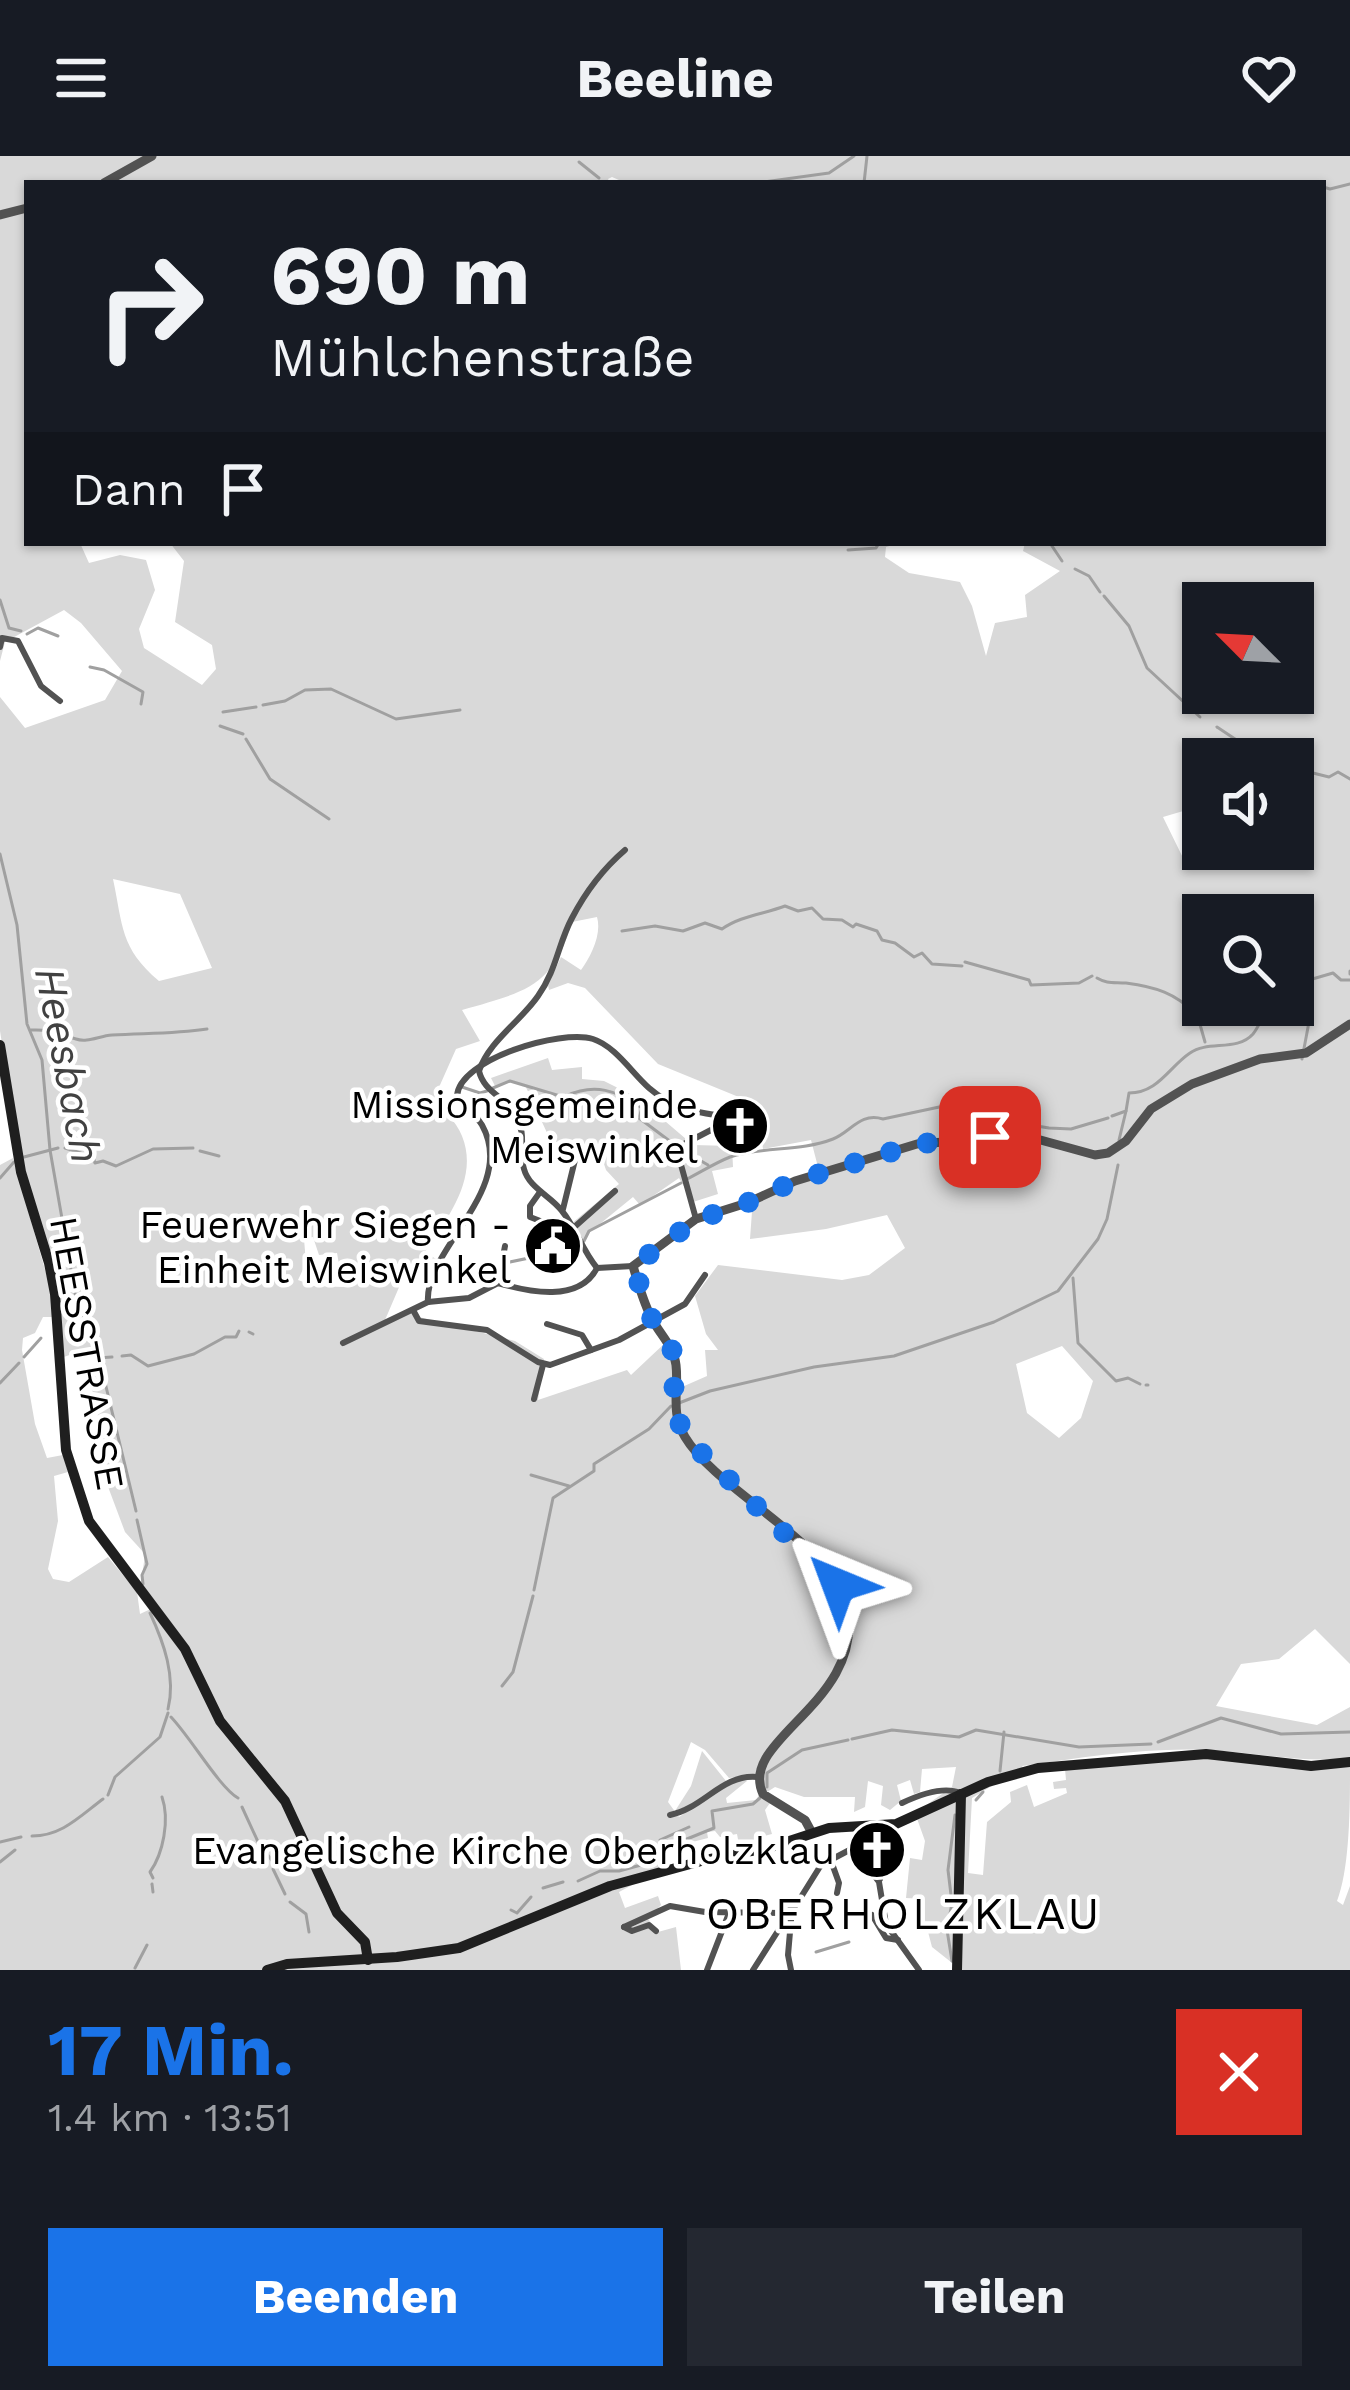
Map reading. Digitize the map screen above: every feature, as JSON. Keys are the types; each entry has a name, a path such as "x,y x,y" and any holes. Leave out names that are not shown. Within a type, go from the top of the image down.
{"main road":[{"name":"HEESSTRASSE","path":"0,1045 21,1172 50,1263 66,1450 89,1521 185,1649 227,1730 285,1801 337,1913 368,1943"},
{"path":"267,1970 287,1964 459,1948 610,1886 812,1833 896,1824 961,1794 1038,1768 1217,1754 1311,1766 1350,1762"},
{"path":"957,1970 961,1794"},
{"path":"946,1802 963,1814"},
{"path":"369,1959 368,1943 397,1957"}],"street":[{"path":"109,180 152,156"},
{"path":"0,647 2,638 18,641 40,686 60,700"},
{"path":"428,1302 431,1279 468,1220 487,1172 484,1130 457,1096 459,1083 541,992 562,951 572,916 609,864 625,850"},
{"path":"597,1268 633,1266 696,1220 795,1181 917,1144 1025,1136 1095,1155 1115,1150 1151,1109 1192,1084 1243,1064 1306,1053 1350,1024"},
{"path":"480,1064 542,1042 589,1037 656,1094 686,1111 732,1116 732,1121 684,1144 679,1154 696,1220"},
{"path":"480,1064 482,1082 509,1106 523,1130 523,1167 540,1192 562,1211 597,1268"},
{"path":"562,1211 575,1160"},
{"path":"540,1192 530,1206 530,1217 548,1224 564,1240 615,1191"},
{"path":"498,1283 505,1246"},
{"path":"633,1266 653,1322 674,1353 674,1408 691,1445 819,1562 838,1585 848,1610 848,1652 822,1697 762,1760 757,1777 769,1800 805,1820 812,1833"},
{"path":"343,1343 428,1302 469,1298 498,1283 565,1292 587,1282 597,1268"},
{"path":"412,1310 419,1321 487,1330 543,1365 591,1350 686,1304 705,1275"},
{"path":"547,1324 582,1335 591,1350"},
{"path":"534,1399 543,1365"},
{"path":"670,1815 705,1800 729,1780 757,1777"},
{"path":"902,1803 919,1795 952,1790 961,1794"},
{"path":"859,1828 862,1861 879,1882"},
{"path":"892,1832 896,1856 879,1867 882,1916 919,1970"},
{"path":"753,1970 815,1873 830,1858 859,1845"},
{"path":"830,1858 839,1883 837,1893"},
{"path":"656,1931 649,1925 632,1931 624,1927 670,1906 729,1913 788,1911"},
{"path":"788,1911 791,1970"},
{"path":"707,1970 729,1913"},
{"path":"872,1915 886,1938 898,1940"}],"shaded area":[{"path":"0,156 1350,156 1350,1664 1315,1629 1279,1659 1241,1664 1216,1706 1317,1725 1350,1707 1350,1758 1163,1750 1022,1766 1026,1773 972,1798 968,1873 983,1875 987,1822 1011,1802 1010,1792 1027,1785 1034,1807 1067,1793 1066,1788 1054,1789 1053,1782 1066,1780 1065,1769 1198,1759 1350,1766 1347,1854 1337,1901 1343,1905 1350,1886 1350,1970 961,1970 932,1947 927,1928 915,1929 924,1899 906,1898 910,1858 922,1860 925,1841 915,1813 952,1787 956,1767 922,1769 920,1792 914,1794 910,1780 897,1785 901,1801 890,1810 881,1805 883,1786 868,1781 865,1807 854,1812 855,1797 804,1797 775,1787 767,1792 770,1803 765,1810 772,1834 760,1837 762,1845 740,1850 737,1834 720,1837 715,1831 707,1832 708,1838 661,1850 666,1867 619,1892 625,1908 658,1896 661,1905 648,1919 658,1932 676,1927 681,1970 0,1970 0,1165 13,1158 54,1301 53,1317 43,1317 35,1333 23,1338 22,1350 35,1424 47,1458 63,1455 68,1472 54,1476 58,1521 48,1569 53,1579 69,1582 108,1557 137,1592 140,1614 157,1606 141,1585 145,1554 125,1532 107,1484 95,1485 91,1433 101,1430 89,1376 101,1371 92,1347 61,1358 60,1296 88,1286 57,1292 22,1170 0,1031 0,697 25,728 105,700 122,671 64,610 5,642 0,661","holes":["113,879 180,894 212,968 159,981 130,947","597,917 597,938 585,964 581,970 561,957 549,990 568,983 585,988 658,1064 751,1102 763,1149 811,1140 819,1171 753,1198 750,1239 887,1215 905,1248 869,1275 842,1280 718,1265 695,1296 706,1334 718,1350 705,1350 707,1376 682,1387 678,1352 665,1343 631,1375 627,1370 538,1400 544,1359 515,1341 419,1317 416,1310 385,1320 406,1271 430,1279 439,1261 425,1252 464,1182 467,1167 462,1136 436,1094 456,1049 480,1041 462,1010 533,984 555,961 572,922","313,1237 319,1255 337,1253 343,1287 298,1280 306,1263 304,1239","1062,1346 1093,1381 1081,1418 1059,1438 1027,1413 1016,1364","691,1742 705,1750 729,1778 755,1775 760,1793 756,1800 727,1803 726,1798 747,1781 735,1780 679,1817 668,1802"]},
{"path":"548,1058 552,1070 582,1067 582,1079 604,1081 638,1098 693,1145 732,1146 733,1167 712,1171 718,1194 693,1202 679,1178 640,1205 633,1197 590,1232 583,1244 571,1224 619,1184 602,1158 578,1156 573,1160 560,1152 525,1085 495,1086 491,1078"},
{"path":"702,1751 726,1781 703,1800 675,1811 691,1786"}],"waterway":[{"path":"778,180 829,173 854,156"},
{"path":"864,180 867,156"},
{"path":"579,162 599,178"},
{"path":"1326,188 1350,184"},
{"path":"848,550 877,546"},
{"path":"1052,546 1062,561"},
{"path":"1075,569 1089,576 1100,592"},
{"path":"1104,596 1129,626 1147,668 1200,717"},
{"path":"0,600 9,628 21,631"},
{"path":"27,634 38,628 58,636"},
{"path":"90,667 143,692 141,704"},
{"path":"263,705 285,701 305,690 331,689 396,719 460,710"},
{"path":"223,712 256,707"},
{"path":"220,726 243,734"},
{"path":"1217,727 1234,738"},
{"path":"246,739 270,779 329,819"},
{"path":"1314,773 1329,777 1338,772 1350,779"},
{"name":"Heesbach","path":"0,854 17,925 27,1024 42,1060 50,1150 74,1287"},
{"path":"622,931 655,926 683,931 705,923 722,929 785,906 798,911 812,908 823,919 877,931 882,940 914,957 922,953 932,964 962,966"},
{"path":"965,962 1029,980 1031,985 1079,983 1092,976"},
{"path":"1314,979 1333,973 1350,980"},
{"path":"1097,978 1147,987 1182,1003"},
{"path":"1200,1026 1205,1042"},
{"path":"1112,1116 1126,1111 1129,1093 1156,1084 1190,1053 1246,1039 1258,1026"},
{"path":"1302,1059 1308,1026"},
{"path":"31,1030 84,1040 207,1029"},
{"path":"493,1088 510,1081 560,1096"},
{"path":"462,1087 487,1091"},
{"path":"566,1096 596,1089 624,1097 642,1108 639,1118 679,1148"},
{"path":"687,1179 742,1154 833,1139 868,1118 958,1103 985,1110 1000,1120 1049,1128 1071,1129 1108,1118"},
{"path":"1119,1140 1126,1111"},
{"path":"24,1157 58,1148"},
{"path":"65,1148 93,1157 95,1163 116,1166 153,1149 193,1148"},
{"path":"200,1151 219,1156"},
{"path":"684,1151 708,1165"},
{"path":"0,1178 14,1162"},
{"path":"679,1403 710,1391 814,1367 894,1356 994,1322 1058,1291 1098,1239 1118,1165"},
{"path":"584,1241 589,1231 681,1183"},
{"path":"505,1263 577,1248"},
{"path":"1073,1278 1078,1343 1116,1381 1128,1378 1140,1384"},
{"name":"Heesbach","path":"75,1293 102,1370 136,1511"},
{"path":"122,1356 131,1355 148,1366 194,1354 225,1337 236,1337 239,1331"},
{"path":"249,1332 253,1334"},
{"path":"24,1357 41,1338"},
{"path":"97,1358 112,1357"},
{"path":"0,1383 19,1363"},
{"path":"534,1590 553,1498 594,1471 594,1464 649,1429 671,1406"},
{"path":"531,1475 569,1486"},
{"name":"Heesbach","path":"137,1520 147,1564 143,1584"},
{"path":"502,1686 513,1672 533,1596"},
{"name":"Heesbach","path":"150,1613 167,1660 168,1709"},
{"name":"Heesbach","path":"108,1795 115,1777 160,1737 168,1713"},
{"path":"171,1717 238,1798"},
{"path":"1158,1742 1221,1718 1281,1734 1350,1732"},
{"path":"852,1739 892,1730 959,1737 976,1730 1079,1747 1151,1744"},
{"path":"1000,1771 1004,1732"},
{"path":"767,1787 767,1773 802,1750 848,1740"},
{"path":"976,1800 983,1792"},
{"path":"153,1878 150,1872 165,1826 162,1797"},
{"path":"578,1881 600,1871 652,1862 650,1854 714,1828 712,1811 753,1804 760,1798"},
{"name":"Heesbach","path":"32,1836 62,1829 103,1799"},
{"path":"242,1807 274,1863"},
{"path":"952,1961 947,1930 952,1903 948,1870 955,1815"},
{"path":"660,1840 689,1827"},
{"name":"Heesbach","path":"0,1842 21,1837"},
{"path":"0,1862 15,1850"},
{"path":"273,1869 285,1894"},
{"path":"543,1888 563,1882"},
{"path":"152,1884 153,1892"},
{"path":"511,1910 517,1913 531,1897"},
{"path":"290,1902 306,1914 309,1932"},
{"path":"816,1952 849,1942"},
{"path":"135,1968 147,1945"}],"place":[{"name":"Missionsgemeinde Meiswinkel","path":"740,1126"},
{"name":"Feuerwehr Siegen - Einheit Meiswinkel","path":"553,1246"},
{"name":"Evangelische Kirche Oberholzklau","path":"877,1850"}],"district":[{"name":"OBERHOLZKLAU","path":"904,1913"}],"route":[{"path":"838,1585 685,1437 674,1408 674,1353 653,1322 633,1266 696,1220 795,1181 917,1144 990,1137"}]}
